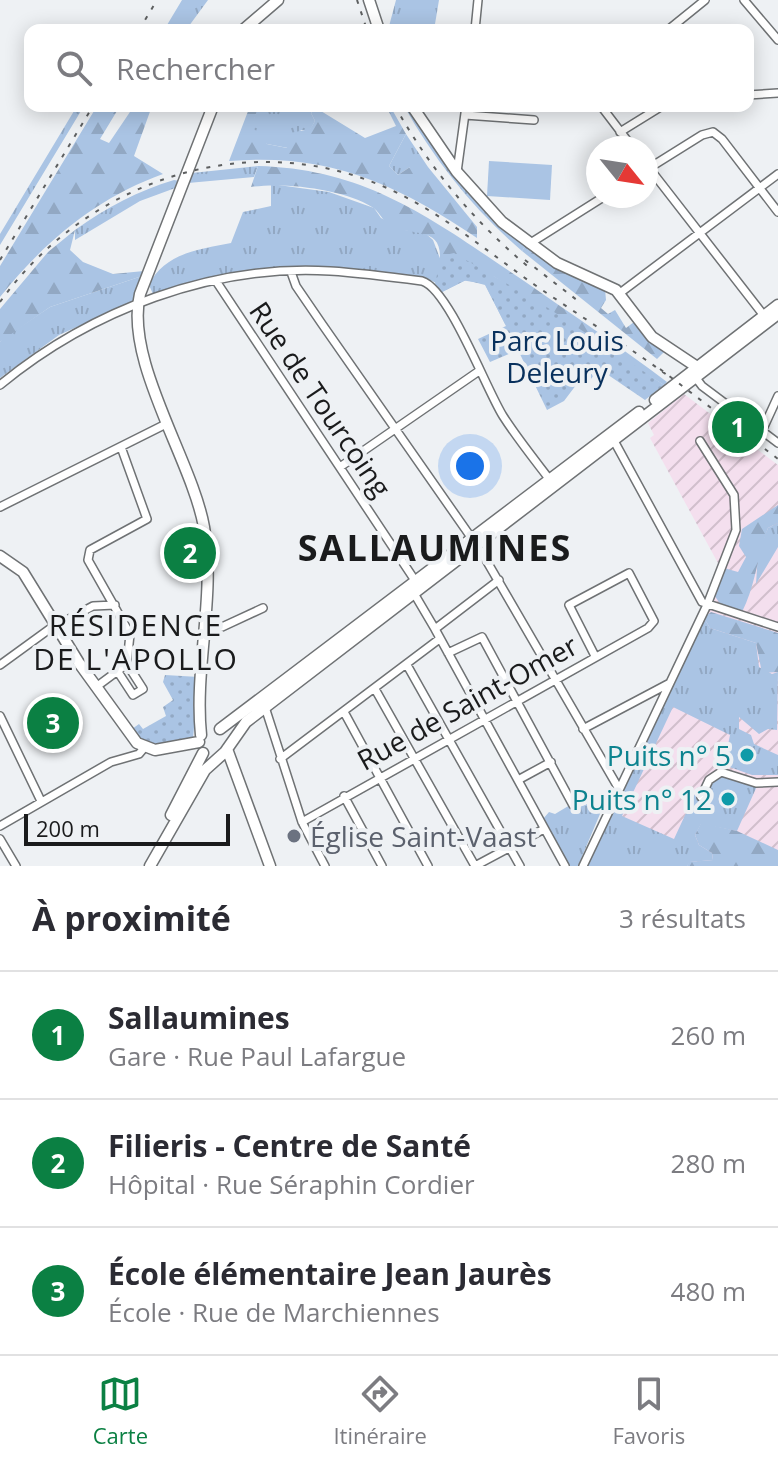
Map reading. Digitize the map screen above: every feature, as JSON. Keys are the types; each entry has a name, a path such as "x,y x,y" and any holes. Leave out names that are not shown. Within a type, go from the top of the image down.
{"street":[{"path":"250,24 278,0"},
{"path":"369,0 377,24"},
{"path":"476,24 478,0"},
{"path":"675,24 705,0"},
{"path":"744,0 778,40"},
{"path":"754,95 778,93"},
{"path":"201,743 204,527 166,424 137,328 138,304 211,112"},
{"path":"416,112 457,172 492,212 529,244 565,267 620,293 652,337 778,443"},
{"path":"457,172 465,112"},
{"path":"479,112 534,120"},
{"path":"605,112 623,136"},
{"path":"620,132 652,112"},
{"path":"658,161 709,132 722,139 778,212"},
{"path":"620,293 778,174"},
{"path":"658,181 770,317"},
{"path":"529,244 586,208"},
{"path":"0,385 65,340 138,304 216,281 327,271 429,283 458,325 501,413 550,481"},
{"path":"291,272 296,286 499,580 619,789"},
{"name":"Rue de Tourcoing","path":"216,281 395,550 438,640"},
{"path":"142,866 201,743 216,729 474,542 692,373 770,317 778,305"},
{"path":"340,467 479,371"},
{"path":"474,542 550,481 675,393 692,373"},
{"path":"762,431 778,396"},
{"path":"0,507 166,424"},
{"path":"612,437 699,598 707,605 778,627"},
{"path":"583,866 707,605 736,530 734,495 700,441"},
{"path":"118,672 133,695 143,689 127,664 130,634 88,560 90,550 147,519 121,447"},
{"path":"0,556 23,572 96,687 130,735 144,748 155,750 201,743 223,751"},
{"name":"Rue de Saint-Omer","path":"302,822 449,736 648,628 654,621 629,573 569,605 595,656"},
{"path":"435,629 499,580"},
{"path":"150,866 200,779 223,751 265,707 413,587"},
{"path":"69,619 93,606 115,605"},
{"path":"205,626 222,627 263,608"},
{"path":"0,665 55,625"},
{"path":"448,653 482,637 573,805"},
{"path":"280,759 438,640 565,866"},
{"path":"96,687 127,664"},
{"path":"407,665 520,866"},
{"path":"583,729 668,684"},
{"path":"375,689 475,866 544,829"},
{"path":"265,707 302,822 325,866"},
{"path":"201,711 216,729 223,751 248,800 270,866"},
{"path":"344,712 428,866"},
{"path":"0,716 41,801"},
{"path":"0,826 111,762 139,754 144,748"},
{"path":"518,780 551,762"},
{"path":"701,797 709,780 721,772 756,783 778,782"},
{"path":"344,796 382,866"},
{"path":"0,839 16,866"}],"shaded area":[{"path":"684,394 778,465 778,866 578,866 699,614 719,565 650,438 654,435 648,423"}],"green space":[{"path":"182,0 208,0 190,24 168,24"},
{"path":"396,0 439,0 435,24 390,24"},
{"path":"73,112 80,112 0,245 0,234"},
{"path":"93,112 116,112 100,139 109,143 130,112 150,112 134,156 163,174 115,196 73,224 35,258 0,297 0,266"},
{"path":"248,112 256,112 252,128 263,135 267,144 287,148 290,133 310,129 315,121 312,112 323,112 365,138 396,126 389,112 393,112 406,134 389,166 398,175 410,167 428,167 477,227 477,238 418,202 360,176 298,162 229,161"},
{"path":"256,112 312,112 315,121 310,130 301,130 288,148 267,144 251,128"},
{"path":"408,112 412,112 460,182 491,216 525,246 522,251 457,184"},
{"path":"406,134 428,167 410,167 398,175 389,166"},
{"path":"489,161 552,165 550,200 487,196"},
{"path":"258,166 254,177 188,183 192,173"},
{"path":"258,166 298,169 335,177 401,203 494,261 667,382 664,385 611,352 588,383 582,378 592,364 592,338 493,276 506,326 485,284 437,276 440,259 439,247 434,239 389,225 372,207 330,191 296,186 251,187"},
{"path":"174,180 180,181 178,187 140,201 75,240 75,230 99,214 135,195"},
{"path":"271,184 329,192 374,208 381,218 405,230 424,232 433,240 441,261 466,280 442,292 436,283 426,278 316,266 260,269 153,294 149,285 163,266 183,255 231,243 243,212 271,206"},
{"path":"75,230 70,250 83,262 113,274 144,271 142,276 50,307 0,342 0,309 48,252"},
{"path":"525,246 569,274 605,289 606,300 601,308 608,314 615,310 626,328 634,322 665,351 657,359 522,251"},
{"name":"Parc Louis Deleury","path":"454,253 545,306 664,385 645,400 592,364 564,401 547,410 518,350 490,362 478,339 506,326 485,285 466,280 442,292 435,284 441,256"},
{"path":"142,276 132,302 59,335 0,378 0,342 4,338 50,307"},
{"path":"778,505 778,523 768,528 742,612 721,605 714,595 724,568 738,572 746,557 739,546 742,529"},
{"path":"778,523 778,547 756,584 758,553 768,528"},
{"path":"711,612 778,633 778,672 762,673 756,643 710,628 704,618"},
{"path":"704,618 710,628 756,643 759,667 772,674 778,672 777,730 768,729 759,734 739,717 739,729 751,735 754,744 778,755 778,775 752,775 724,765 730,735 673,707 622,816 674,839 698,787 699,796 704,798 711,782 724,776 757,786 737,831 701,824 695,835 699,845 712,853 713,860 690,862 687,866 586,866"},
{"path":"165,675 199,677 193,738 152,743 132,729 139,724 143,729 166,716 163,707 173,700 163,682"},
{"path":"608,795 578,866 568,866 543,819 549,812 555,814 570,805 575,809"},
{"path":"701,823 737,831 778,850 778,866 687,866 689,862 713,860 712,853 699,845 695,835"}],"railway":[{"path":"143,24 157,0"},
{"path":"357,0 365,24"},
{"path":"0,260 89,112"},
{"path":"399,112 423,152 455,194 491,233 531,269"},
{"path":"0,302 35,260 76,225 121,197 170,177 222,165 274,162 328,168 400,194 458,230 667,375"},
{"path":"525,260 582,304"},
{"path":"660,369 778,459"}],"place":[{"name":"Sallaumines","path":"738,427"},
{"name":"Filieris - Centre de Santé","path":"190,553"},
{"name":"École élémentaire Jean Jaurès","path":"53,723"},
{"name":"Puits n° 5","path":"747,755"},
{"name":"Puits n° 12","path":"728,799"},
{"name":"Église Saint-Vaast","path":"294,836"}],"district":[{"name":"SALLAUMINES","path":"435,547"},
{"name":"RÉSIDENCE DE L'APOLLO","path":"136,641"}]}
